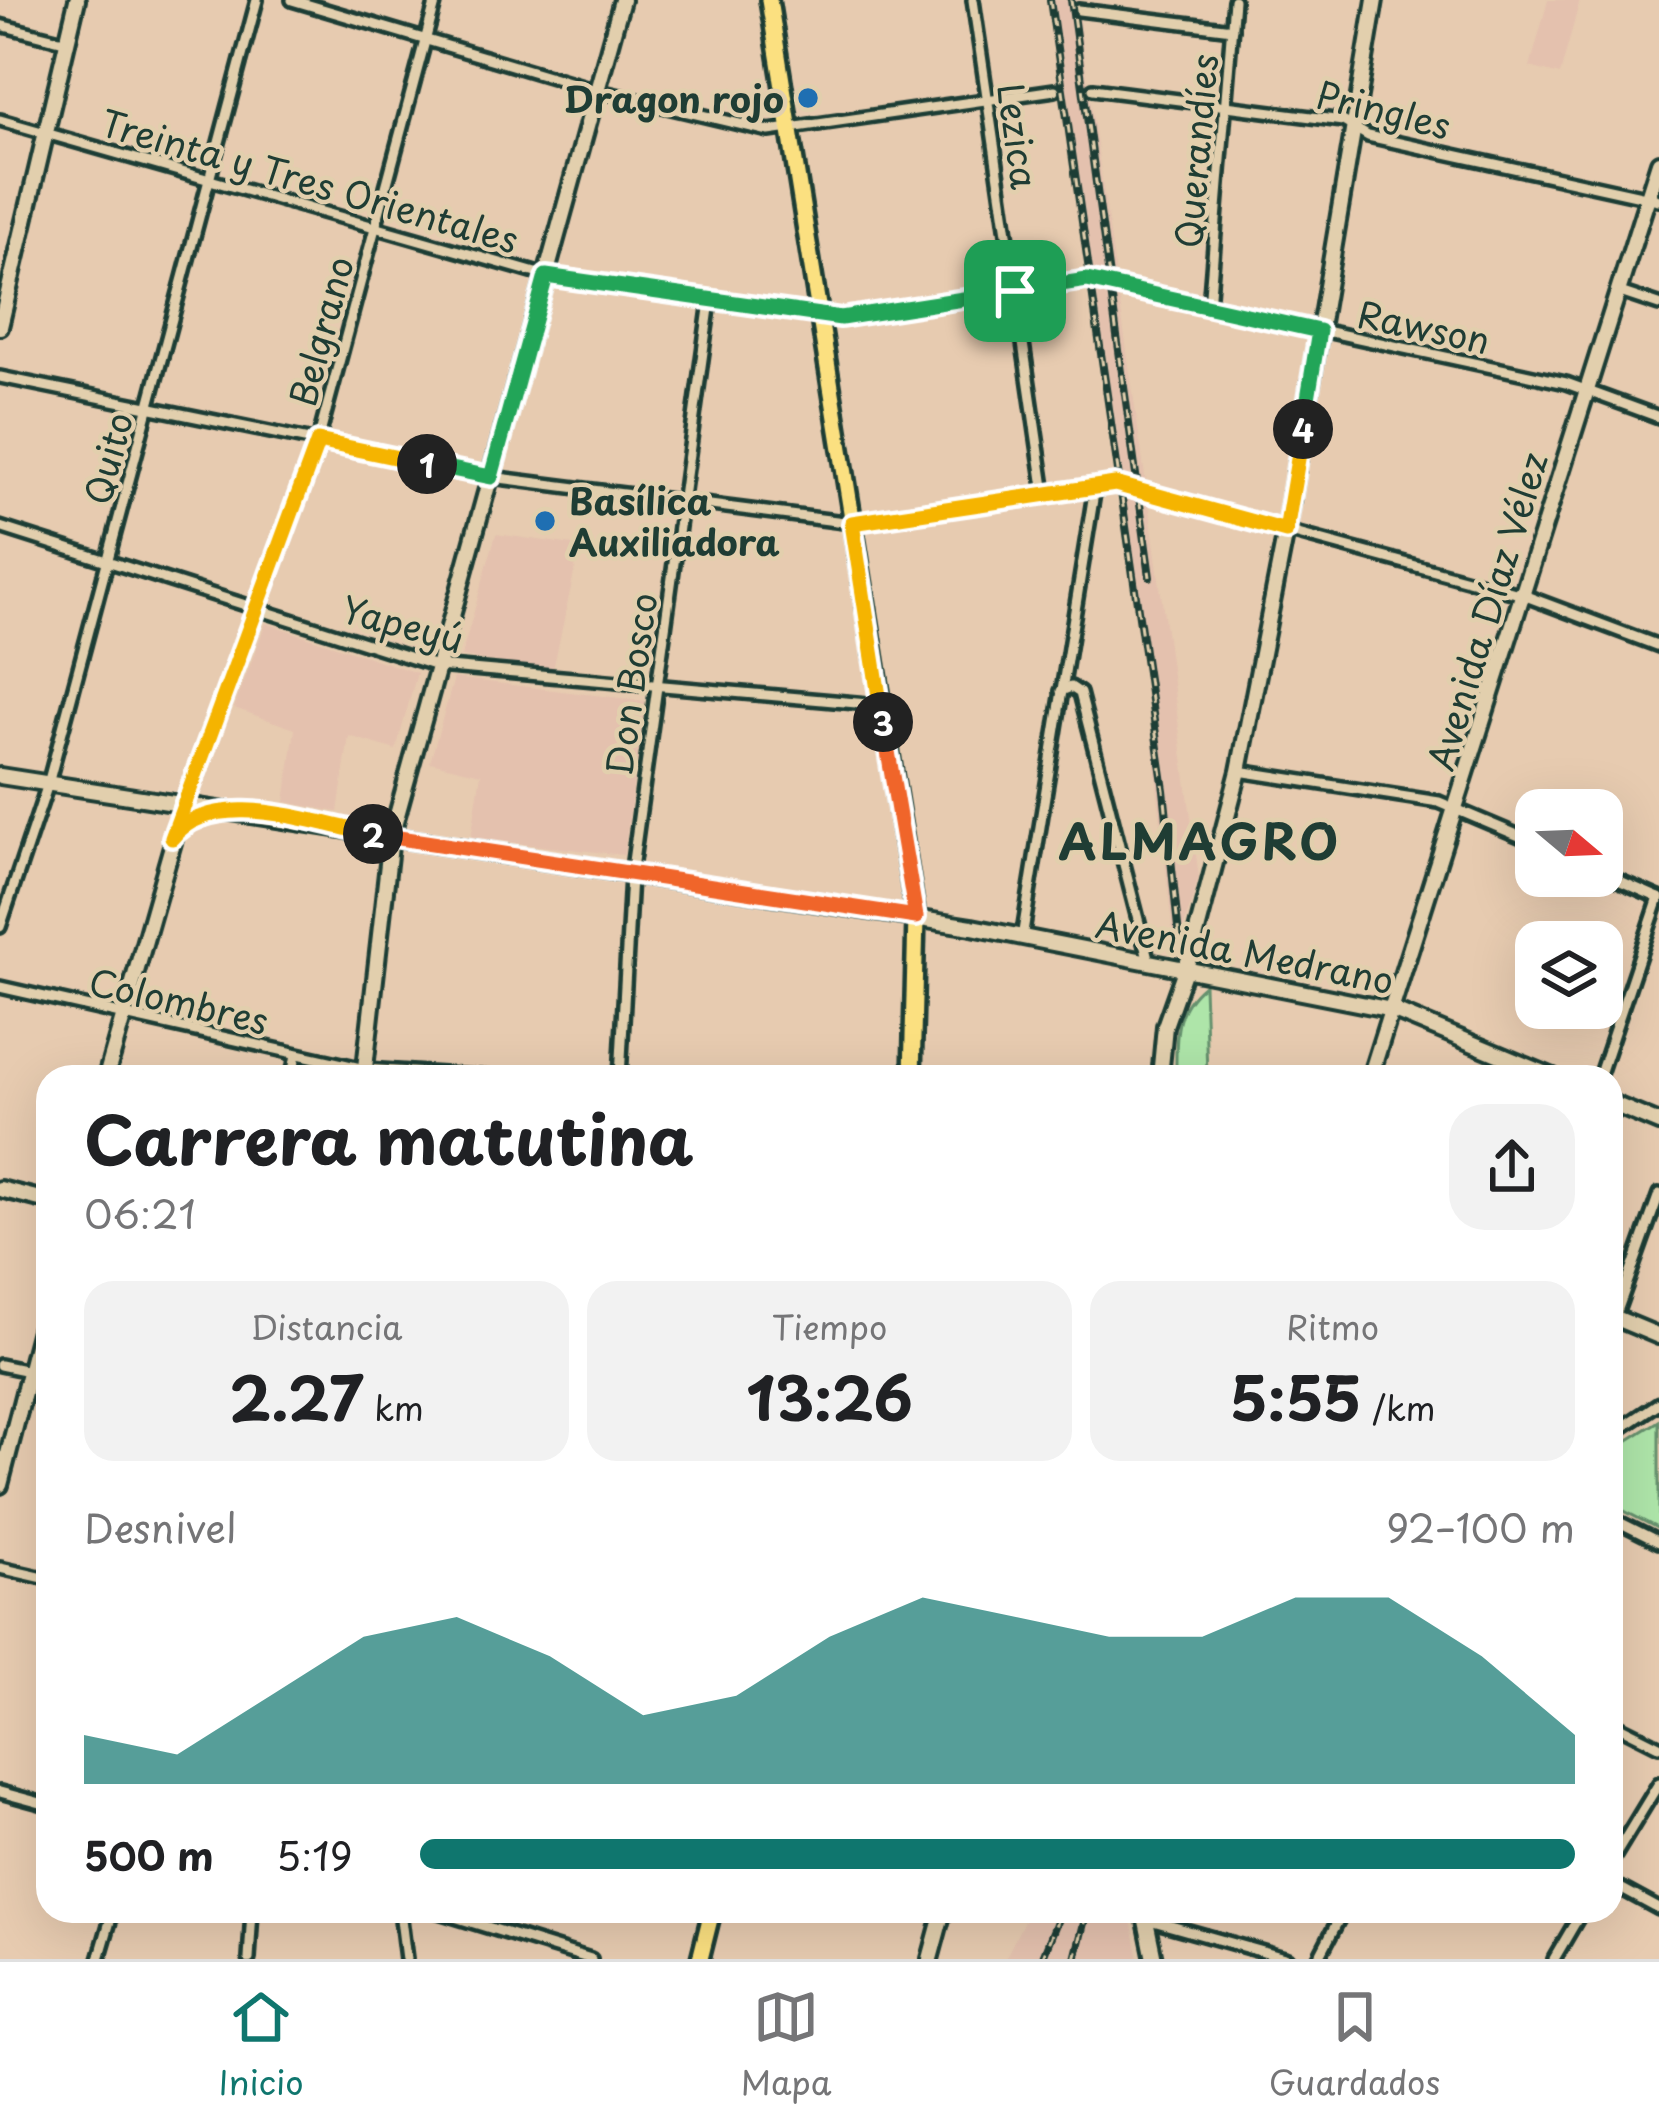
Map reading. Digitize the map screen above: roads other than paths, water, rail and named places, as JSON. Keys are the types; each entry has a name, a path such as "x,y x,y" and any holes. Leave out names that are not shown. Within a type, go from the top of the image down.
{"main road":[{"path":"0,327 77,0"},
{"path":"365,1065 391,837 622,0"},
{"path":"769,0 916,917 912,1065"},
{"path":"1161,1065 1166,1026 1239,771 1286,531 1375,0"},
{"name":"Avenida Díaz Vélez","path":"1374,1065 1617,291 1654,197 1659,162"},
{"name":"Avenida Medrano","path":"0,776 916,917 1392,1010 1524,1065"},
{"path":"130,796 166,814 165,857"},
{"path":"109,1065 165,857 184,804"},
{"path":"172,838 191,818 236,811"},
{"path":"1623,1107 1659,1123"},
{"path":"0,1189 36,1198"},
{"path":"1623,1321 1659,1336"},
{"path":"0,1485 36,1347"},
{"path":"700,1959 709,1923"},
{"path":"930,1959 940,1923"},
{"path":"1147,1923 1154,1959"}],"street":[{"name":"Quito","path":"0,927 48,784 257,0"},
{"path":"292,0 599,91 769,131 1055,90"},
{"name":"Belgrano","path":"184,804 318,441 436,0"},
{"name":"Lezica","path":"973,0 1045,494"},
{"name":"Querandíes","path":"1209,307 1234,0"},
{"path":"1079,10 1232,29"},
{"path":"0,25 68,42"},
{"name":"Pringles","path":"1093,89 1343,121 1368,136 1654,197"},
{"name":"Treinta y Tres Orientales","path":"0,120 546,276 820,316"},
{"name":"Rawson","path":"820,316 841,318 1087,280 1587,389 1659,417"},
{"path":"1617,291 1659,305"},
{"name":"Don Bosco","path":"621,1065 631,876 710,301"},
{"path":"0,377 491,477 852,523 1115,484 1523,595 1659,646"},
{"path":"1022,938 1095,487"},
{"name":"Yapeyú","path":"0,526 437,666 656,689 880,705"},
{"path":"1061,691 1072,687 1080,693 1148,962"},
{"path":"1239,771 1456,806 1515,833"},
{"path":"1603,1065 1659,898 1623,882"},
{"name":"Colombres","path":"0,987 335,1065"},
{"path":"294,1065 296,1054"},
{"path":"1623,1290 1659,1194"},
{"path":"0,1365 36,1372"},
{"path":"1623,1427 1659,1403"},
{"path":"1623,1524 1659,1541"},
{"path":"0,1568 36,1576"},
{"path":"1623,1728 1659,1746"},
{"path":"1623,1842 1659,1783"},
{"path":"0,1792 36,1802"},
{"path":"1623,1890 1659,1909"},
{"path":"99,1959 110,1923"},
{"path":"249,1959 251,1923"},
{"path":"402,1923 406,1959"},
{"path":"474,1923 591,1959"},
{"path":"1171,1923 1288,1959"},
{"path":"1318,1959 1337,1923"},
{"path":"1554,1959 1575,1923"}],"railway":[{"path":"1050,0 1164,790 1179,937"},
{"path":"1071,0 1150,577"},
{"path":"1042,1959 1056,1923"},
{"path":"1075,1959 1084,1923"}],"place":[{"name":"Dragon rojo","path":"808,98"},
{"name":"Basílica Auxiliadora","path":"545,521"}],"district":[{"name":"ALMAGRO","path":"1200,840"}]}
